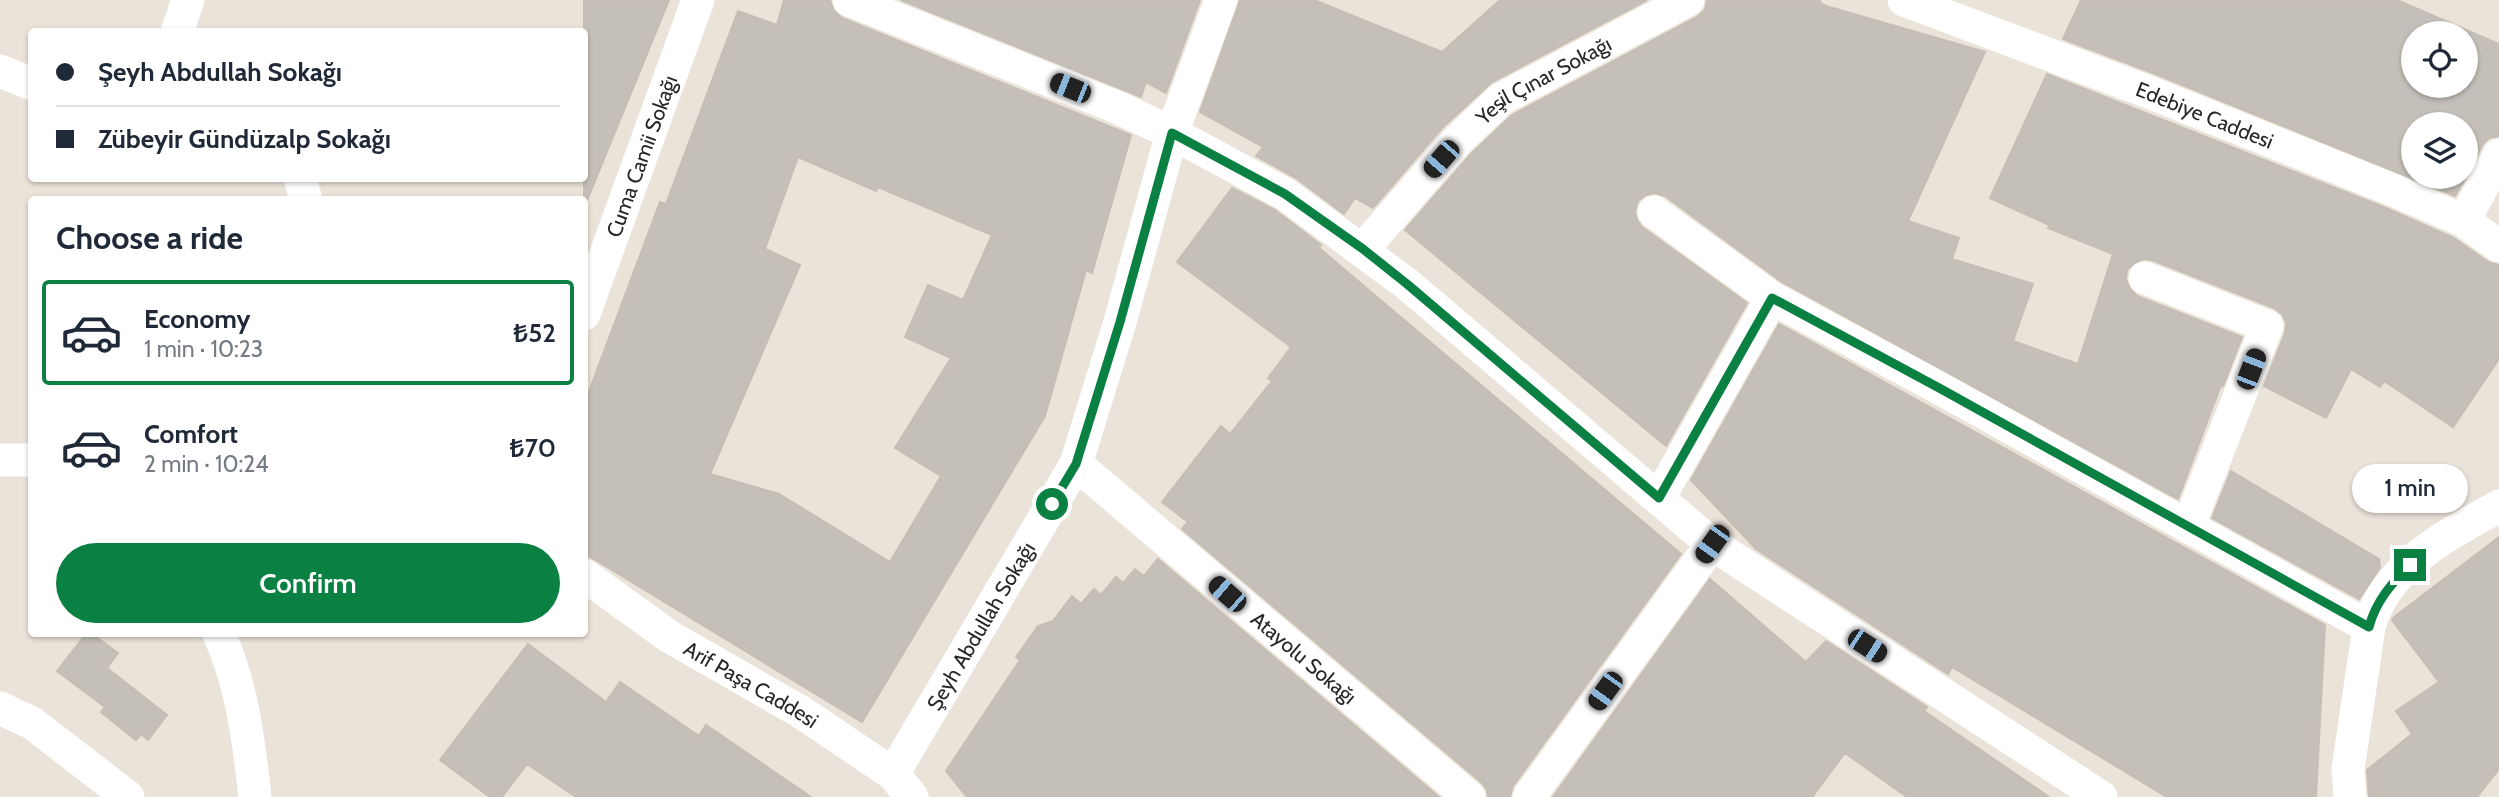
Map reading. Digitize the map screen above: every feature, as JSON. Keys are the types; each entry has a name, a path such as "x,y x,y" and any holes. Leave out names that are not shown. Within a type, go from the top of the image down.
{"street":[{"path":"178,28 188,0"},
{"name":"Cuma Camii Sokağı","path":"588,303 698,0"},
{"path":"849,0 1119,108 1172,133 1285,194 1407,284 1712,544 2101,797"},
{"name":"Şeyh Abdullah Sokağı","path":"902,786 1076,464 1120,322 1172,133 1221,0"},
{"name":"Yeşil Çınar Sokağı","path":"1363,249 1457,141 1501,99 1689,0"},
{"name":"Edebiye Caddesi","path":"1904,0 2146,91 2393,190 2464,221 2499,246"},
{"path":"0,71 28,82"},
{"path":"2464,221 2499,155"},
{"path":"1654,212 1772,298 2369,627"},
{"path":"2145,278 2267,326 2188,527"},
{"path":"1659,498 1772,298"},
{"path":"0,460 28,460"},
{"name":"Atayolu Sokağı","path":"1076,464 1469,797"},
{"path":"2350,797 2348,769 2369,627 2374,610 2390,585 2429,546 2499,506"},
{"path":"1529,797 1712,544"},
{"name":"Arif Paşa Caddesi","path":"588,578 670,637 801,712 902,786"},
{"path":"220,637 228,652 249,740 255,797"},
{"path":"0,708 32,723 128,797"}],"building":[{"path":"584,0 669,0 588,198 584,196 584,182 588,182 588,28 584,28"},
{"path":"784,0 830,0 834,11 842,18 1131,135 1092,273 1086,270 1045,416 862,722 588,555 588,394 660,202 666,204 738,11 777,25","holes":["798,157 876,191 878,187 992,235 963,300 928,285 905,337 951,358 895,448 941,476 890,562 779,494 710,474 800,265 765,249"]},
{"path":"901,0 1200,0 1166,93 1146,82 1141,97"},
{"path":"1240,0 1314,0 1442,52 1500,0 1647,0 1492,82 1442,128 1373,208 1355,198 1344,214 1296,178 1256,156 1263,147 1200,112"},
{"path":"1707,0 1820,0 1820,3 1826,6 1985,52 1908,221 1959,238 1952,259 2033,284 2013,341 2078,364 2113,254 2048,228 2049,225 1990,198 2047,74 2386,208 2454,238 2488,262 2499,265 2499,359 2453,427 2384,381 2380,387 2351,369 2326,418 2264,386 2285,333 2286,322 2282,314 2274,308 2152,260 2143,259 2127,270 2126,280 2137,296 2242,337 2178,499 1782,282 1665,196 1655,193 1638,201 1635,211 1642,227 1747,303 1666,446 1405,230 1471,154 1512,115 1697,17 1705,10"},
{"path":"2081,0 2397,0 2446,21 2401,21 2401,98 2478,98 2478,35 2499,44 2499,136 2489,138 2478,153 2478,112 2401,112 2401,174 2063,39"},
{"path":"1232,188 1275,210 1321,245 1319,248 1681,554 1513,786 1510,797 1488,797 1481,782 1182,529 1188,522 1162,502 1221,426 1230,434 1272,381 1268,378 1291,347 1177,262"},
{"path":"2438,189 2459,189 2455,196"},
{"path":"1779,324 2325,625 2316,797 2167,797 1952,667 1948,674 1756,549 1691,480"},
{"path":"2231,471 2379,559 2380,568 2359,599 2212,518"},
{"path":"2499,537 2499,769 2477,797 2369,797 2367,770 2412,734 2396,711 2439,682 2393,618"},
{"path":"1158,559 1439,797 967,797 946,771 1020,660 1016,657 1038,626 1053,621 1072,596 1081,604 1094,589 1101,595 1116,577 1123,583 1135,569 1144,576"},
{"path":"1710,579 1806,662 1826,641 1927,707 1924,711 2049,797 1907,797 1845,753 1812,797 1553,797"},
{"path":"84,637 96,637 118,653 107,668 167,715 148,740 141,734 136,740 101,712 105,707 57,671"},
{"path":"528,644 606,702 620,682 699,736 706,725 811,797 576,797 527,764 502,797 490,797 440,760"}],"route":[{"path":"1052,504 1076,464 1120,322 1172,133 1285,194 1363,249 1659,498 1772,298 2369,627 2374,610 2390,585 2410,565"}]}
